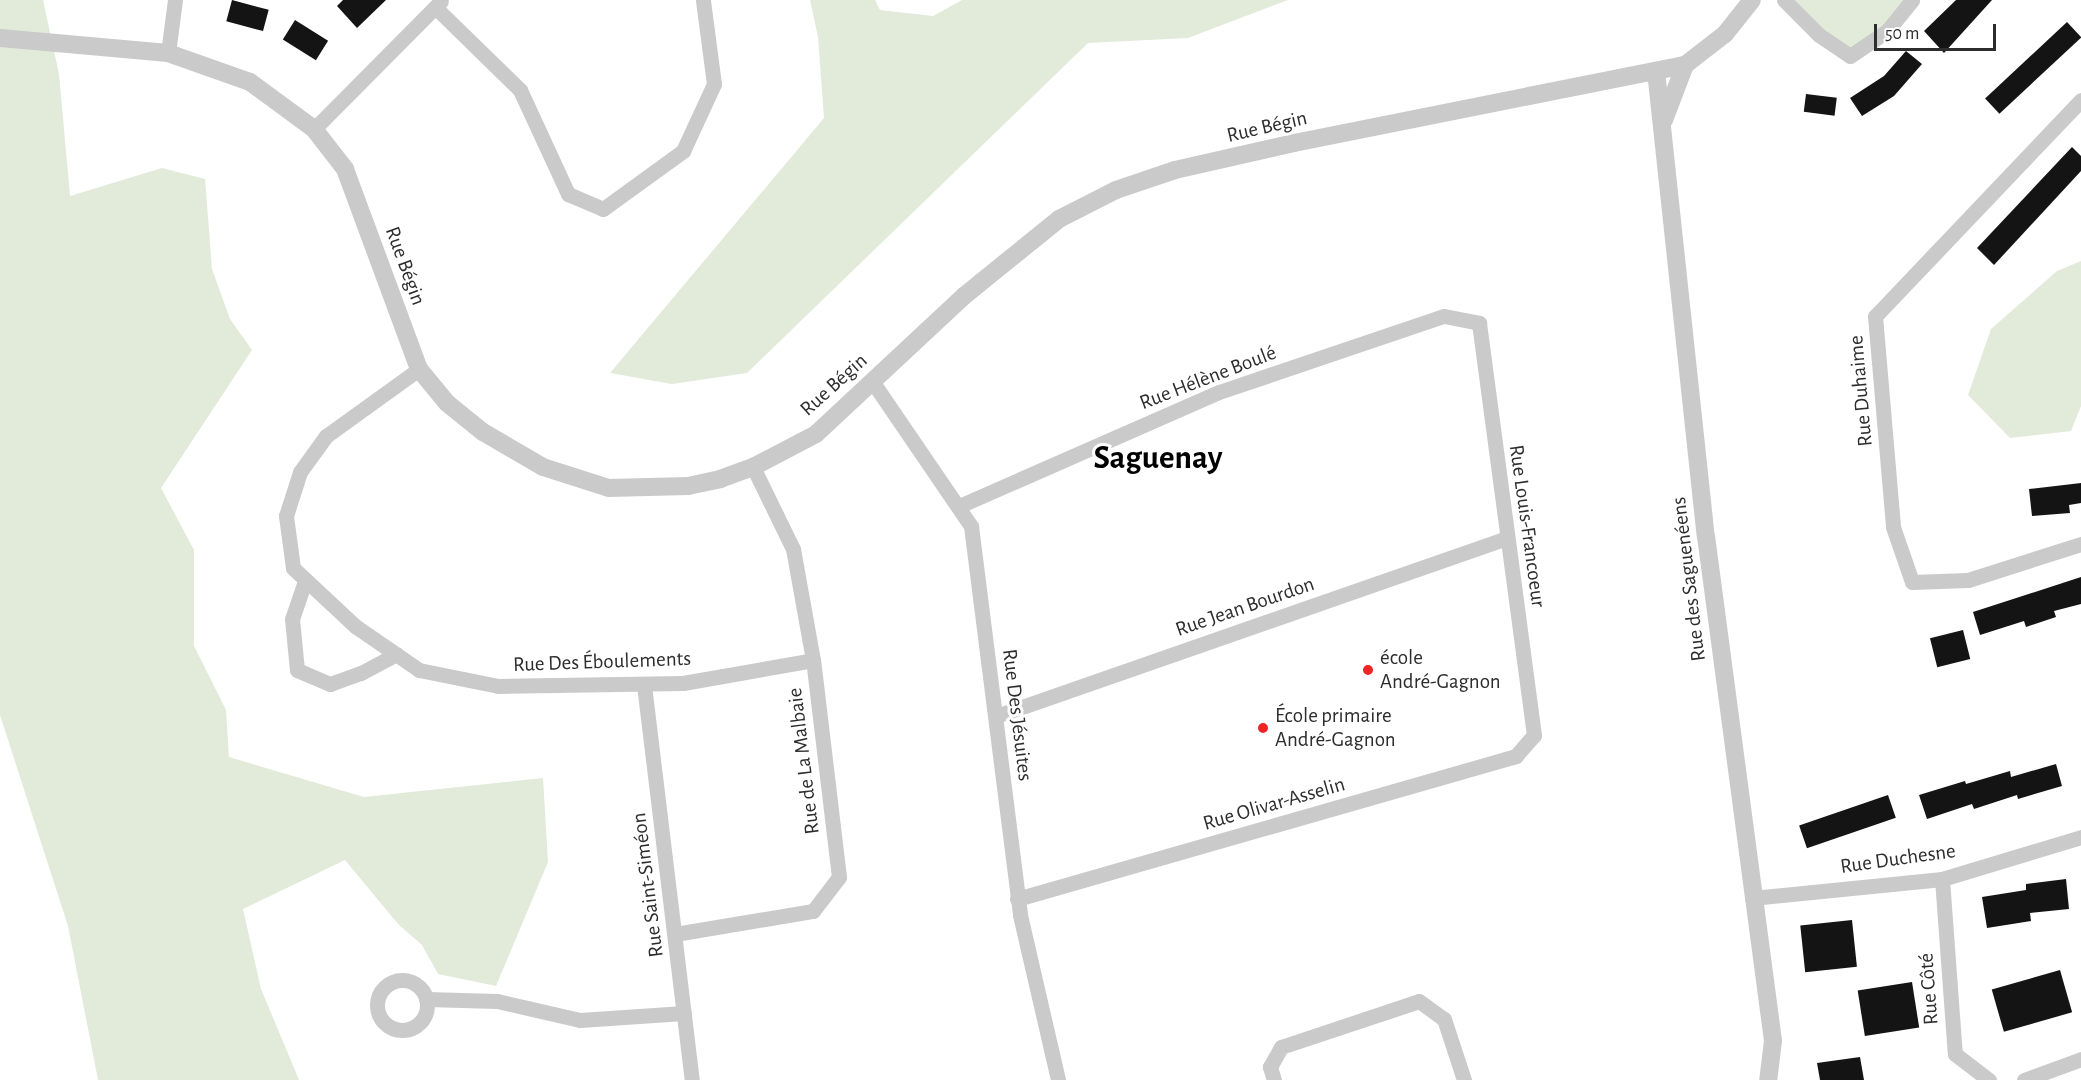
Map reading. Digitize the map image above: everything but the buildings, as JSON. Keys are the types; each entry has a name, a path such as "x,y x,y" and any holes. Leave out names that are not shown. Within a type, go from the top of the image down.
{"street":[{"path":"168,52 175,0"},
{"path":"314,129 439,4 520,90 568,194 603,209 684,152 714,84 703,0"},
{"name":"Rue Bégin","path":"0,38 168,52 250,82 314,129 345,169 419,369 447,403 483,432 543,467 609,488 688,486 753,467 816,434 964,296 1059,219 1116,190 1175,170 1294,143 1685,65 1725,34 1752,0"},
{"path":"1784,0 1819,34 1851,56 1887,31 1912,0"},
{"path":"1662,127 1685,65"},
{"name":"Rue des Saguenéens","path":"1656,72 1706,536 1752,898 1773,1041 1768,1080"},
{"name":"Rue Duhaime","path":"2081,100 1875,316 1893,527 1912,582 1968,580 2081,544"},
{"name":"Rue Hélène Boulé","path":"959,506 1219,392 1444,316 1479,322"},
{"name":"Rue Louis-Francoeur","path":"1479,322 1533,735"},
{"name":"Rue Des Éboulements","path":"419,369 326,436 300,472 286,516 293,568 355,626 419,670 498,686 683,684 813,660"},
{"name":"Rue Des Jésuites","path":"873,381 971,526 1017,899 1059,1080"},
{"name":"Rue de La Malbaie","path":"675,934 813,911 839,877 813,660 793,549 753,467"},
{"name":"Rue Jean Bourdon","path":"996,717 1508,538"},
{"path":"305,581 292,619 297,670 330,684 362,673 396,654"},
{"name":"Rue Saint-Siméon","path":"644,685 692,1080"},
{"name":"Rue Olivar-Asselin","path":"1017,899 1516,756 1533,735"},
{"name":"Rue Duchesne","path":"1752,898 1942,879 2081,837"},
{"name":"Rue Côté","path":"1942,879 1955,1054 1989,1080"},
{"path":"426,999 498,1001 580,1020 684,1013"},
{"path":"1274,1080 1269,1067 1281,1047 1419,1000 1444,1019 1464,1080"},
{"path":"2024,1080 2081,1059"}],"green space":[{"path":"0,0 43,0 59,74 70,196 162,168 205,179 212,269 230,319 252,350 161,488 194,550 194,646 226,710 229,757 364,797 543,778 548,862 496,986 438,974 422,945 398,924 345,860 243,909 261,989 299,1080 98,1080 68,926 0,715"},
{"path":"810,0 875,0 880,10 933,16 962,0 1288,0 1188,38 1088,43 747,373 672,384 610,373 824,118 818,37"},
{"path":"1784,0 1912,0 1850,56"},
{"path":"2081,261 2081,406 2071,431 2010,438 1968,395 1991,329 2057,271"}],"place":[{"name":"école André-Gagnon","path":"1368,670"},
{"name":"École primaire André-Gagnon","path":"1263,728"}],"district":[{"name":"Saguenay","path":"1158,459"}]}
